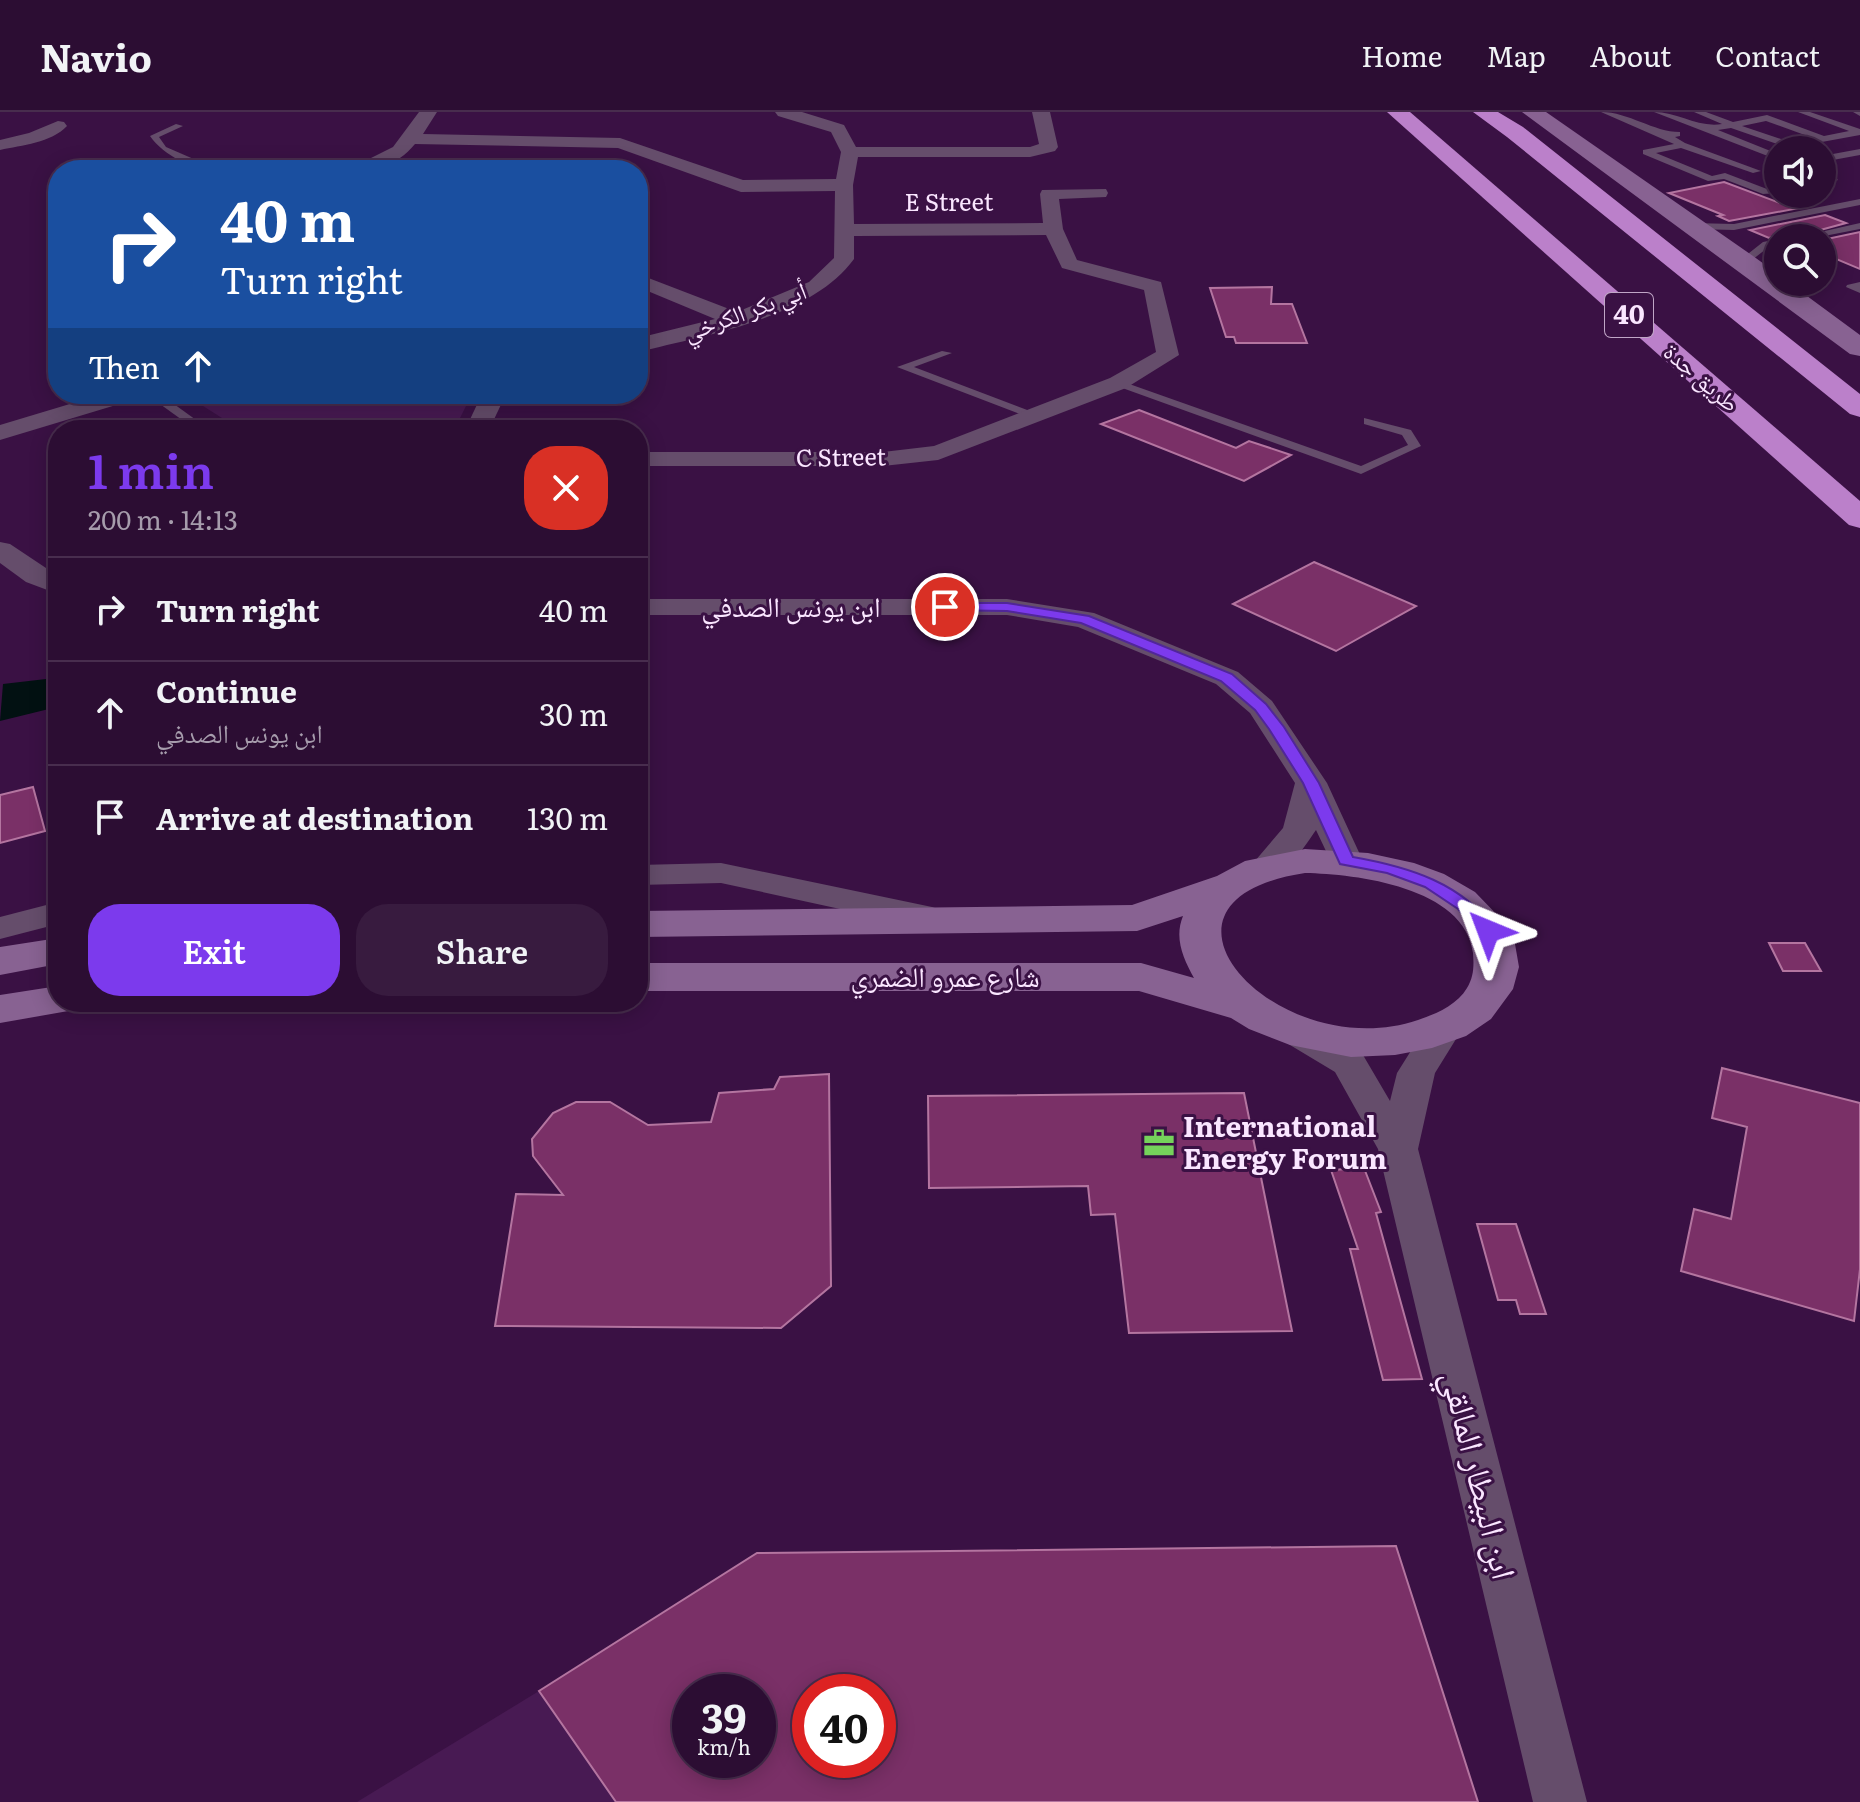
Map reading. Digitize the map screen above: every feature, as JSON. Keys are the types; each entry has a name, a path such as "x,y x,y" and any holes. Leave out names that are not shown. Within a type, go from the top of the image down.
{"highway":[{"name":"طريق جدة","path":"1397,112 1860,518"},
{"name":"40","path":"1483,112 1515,132 1860,408"}],"street":[{"path":"392,160 411,139 428,112"},
{"path":"792,113 838,129 850,152 1030,152 1049,147 1041,112"},
{"path":"1532,112 1744,261 1860,348"},
{"path":"0,145 35,137 58,126"},
{"path":"411,139 620,143 741,186 844,185"},
{"name":"أبي بكر الكرخي","path":"648,342 737,320 816,286 844,259 844,185 850,152"},
{"name":"C Street","path":"648,459 883,459 938,453 1118,383 1168,355 1154,286 1069,264 1053,229 1049,194 1099,193"},
{"name":"E Street","path":"845,230 1053,229"},
{"path":"648,284 737,320"},
{"path":"0,433 95,404"},
{"path":"0,550 48,581"},
{"name":"ابن يونس الصدفي","path":"648,607 1007,607 1084,619 1227,678 1261,707 1311,783 1346,861"},
{"path":"1311,783 1299,830 1248,876 1208,905 1199,930 1202,957 1218,984 1247,1008 1293,1030 1349,1064 1398,1149"},
{"path":"1248,876 1305,861 1346,861 1391,869 1431,884 1465,905 1488,931 1499,959 1494,987 1475,1012 1442,1031 1396,1041 1358,1041 1293,1030"},
{"path":"648,875 721,873 938,919"},
{"name":"شارع عمرو الضمري","path":"648,924 1137,918 1248,876"},
{"path":"0,928 48,916"},
{"path":"0,961 48,953"},
{"name":"شارع عمرو الضمري","path":"648,977 1141,977 1247,1008"},
{"path":"0,1009 48,1002"},
{"path":"1398,1149 1416,1073 1442,1031"},
{"name":"ابن البيطار المالقي","path":"1398,1149 1560,1802"}],"lane":[{"path":"1605,112 1682,145 1761,170 1711,179 1646,152 1682,145"},
{"path":"1658,112 1764,151"},
{"path":"1698,112 1764,136"},
{"path":"1749,112 1816,136"},
{"path":"1804,112 1860,132"},
{"path":"1667,136 1767,118"},
{"path":"179,126 154,136 163,149 190,160"},
{"path":"1836,137 1860,132"},
{"path":"1836,157 1860,152"},
{"path":"1840,156 1860,163"},
{"path":"1725,176 1764,191"},
{"path":"1693,226 1734,227 1860,202"},
{"path":"1836,231 1860,226"},
{"path":"1744,261 1764,246"},
{"path":"946,353 903,367 1037,416"},
{"path":"1118,383 1361,470 1415,446 1407,433 1368,421"},
{"path":"166,404 190,420"}],"shaded area":[{"path":"200,404 467,404 459,420 225,420"},
{"path":"46,679 48,709 0,721 3,684"},
{"path":"539,1691 616,1802 357,1802"}],"building":[{"path":"1724,182 1764,197 1764,208 1800,208 1729,221 1718,216 1723,215 1669,193"},
{"path":"1825,215 1846,223 1836,226 1780,224"},
{"path":"1764,227 1764,236 1750,230"},
{"path":"1860,232 1860,269 1836,259 1836,237"},
{"path":"1272,287 1271,304 1292,304 1307,343 1236,343 1234,337 1226,337 1210,288"},
{"path":"1139,410 1236,448 1249,441 1291,455 1244,481 1101,424"},
{"path":"1314,562 1416,606 1336,651 1233,604"},
{"path":"33,787 45,831 0,843 0,795"},
{"path":"1769,943 1805,943 1821,971 1783,971"},
{"path":"1722,1068 1860,1103 1860,1269 1854,1321 1681,1271 1694,1209 1731,1219 1747,1127 1712,1118"},
{"path":"829,1074 831,1286 781,1328 495,1326 516,1194 563,1195 533,1156 532,1139 553,1113 576,1102 610,1102 648,1125 711,1122 719,1093 774,1089 780,1077"},
{"path":"1244,1093 1292,1331 1129,1333 1115,1214 1091,1215 1088,1186 929,1188 928,1096"},
{"path":"1364,1168 1381,1212 1376,1213 1422,1379 1383,1380 1350,1249 1358,1249 1331,1170"},
{"path":"1477,1224 1516,1224 1546,1314 1520,1314 1516,1300 1498,1300"},
{"path":"1396,1546 1478,1802 616,1802 539,1691 757,1553"}],"place":[{"name":"International Energy Forum","path":"1159,1143"}],"route":[{"path":"945,607 1007,607 1084,619 1227,678 1261,707 1276,727 1311,783 1346,861 1391,869 1431,884 1465,905 1488,931"}]}
